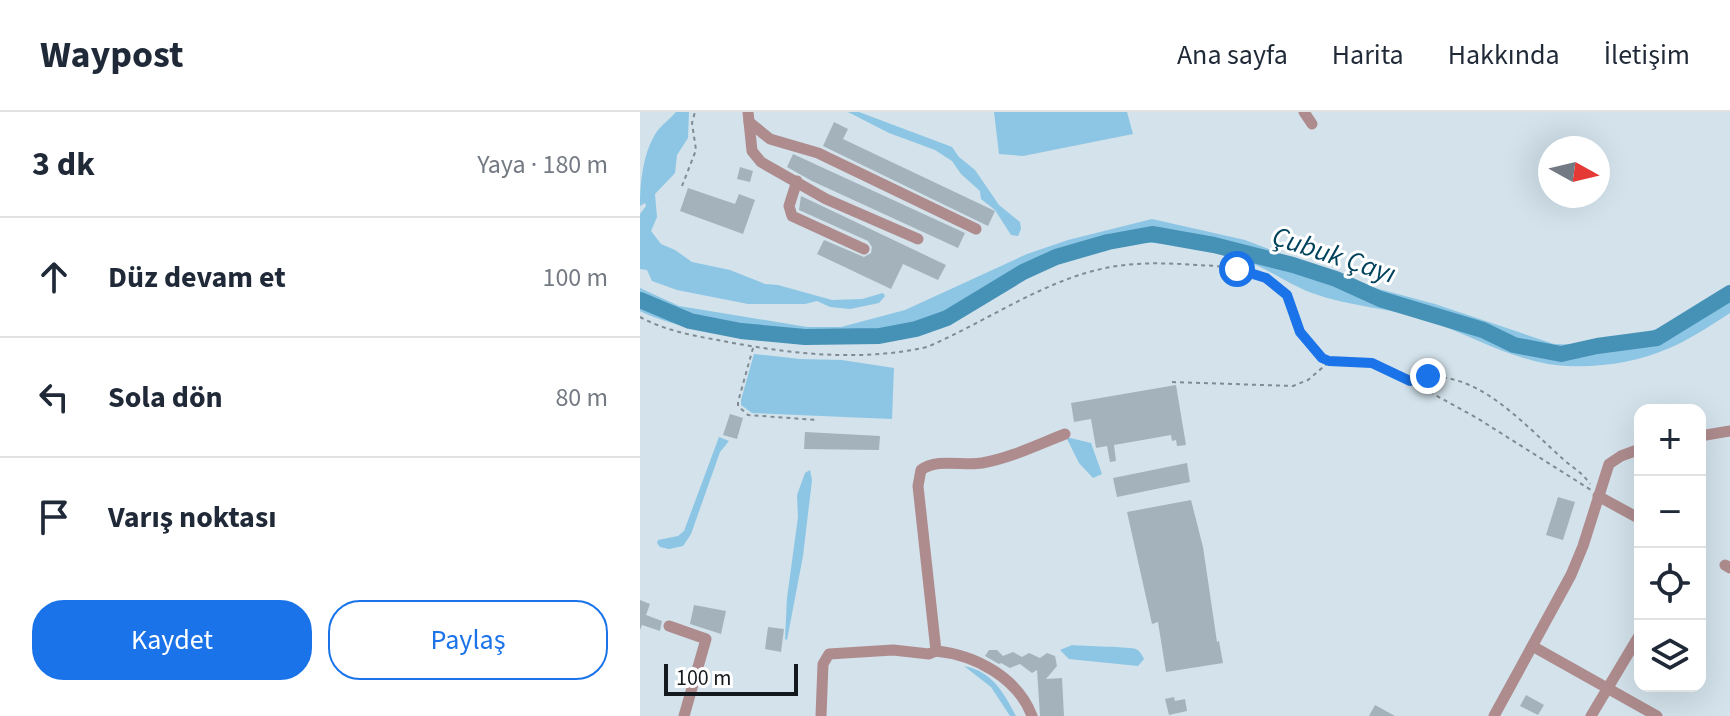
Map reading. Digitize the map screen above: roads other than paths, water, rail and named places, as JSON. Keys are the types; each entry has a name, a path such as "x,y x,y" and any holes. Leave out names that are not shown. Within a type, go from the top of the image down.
{"street":[{"path":"1304,112 1312,124"},
{"path":"748,117 752,151 756,158 826,199 918,239"},
{"path":"748,117 770,139 818,153 976,229"},
{"path":"797,181 789,206 792,216 864,249"},
{"path":"1706,435 1730,431"},
{"path":"936,651 918,486 921,470 930,465 996,460 1065,434"},
{"path":"1494,716 1534,647 1578,560 1609,464 1634,451"},
{"path":"1598,496 1634,516"},
{"path":"669,626 706,639 684,716"},
{"path":"1591,716 1634,644"},
{"path":"1534,647 1657,716"},
{"path":"821,716 823,664 829,654 893,650 929,654 936,651 969,659 1003,677 1021,693 1032,716"}],"waterway":[{"name":"Çubuk Çayı","path":"640,300 690,321 741,331 805,337 879,336 916,329 947,318 1023,272 1056,257 1108,242 1152,234 1214,245 1293,265 1336,279 1380,299 1483,330 1514,345 1561,354 1657,338 1730,293"}]}
